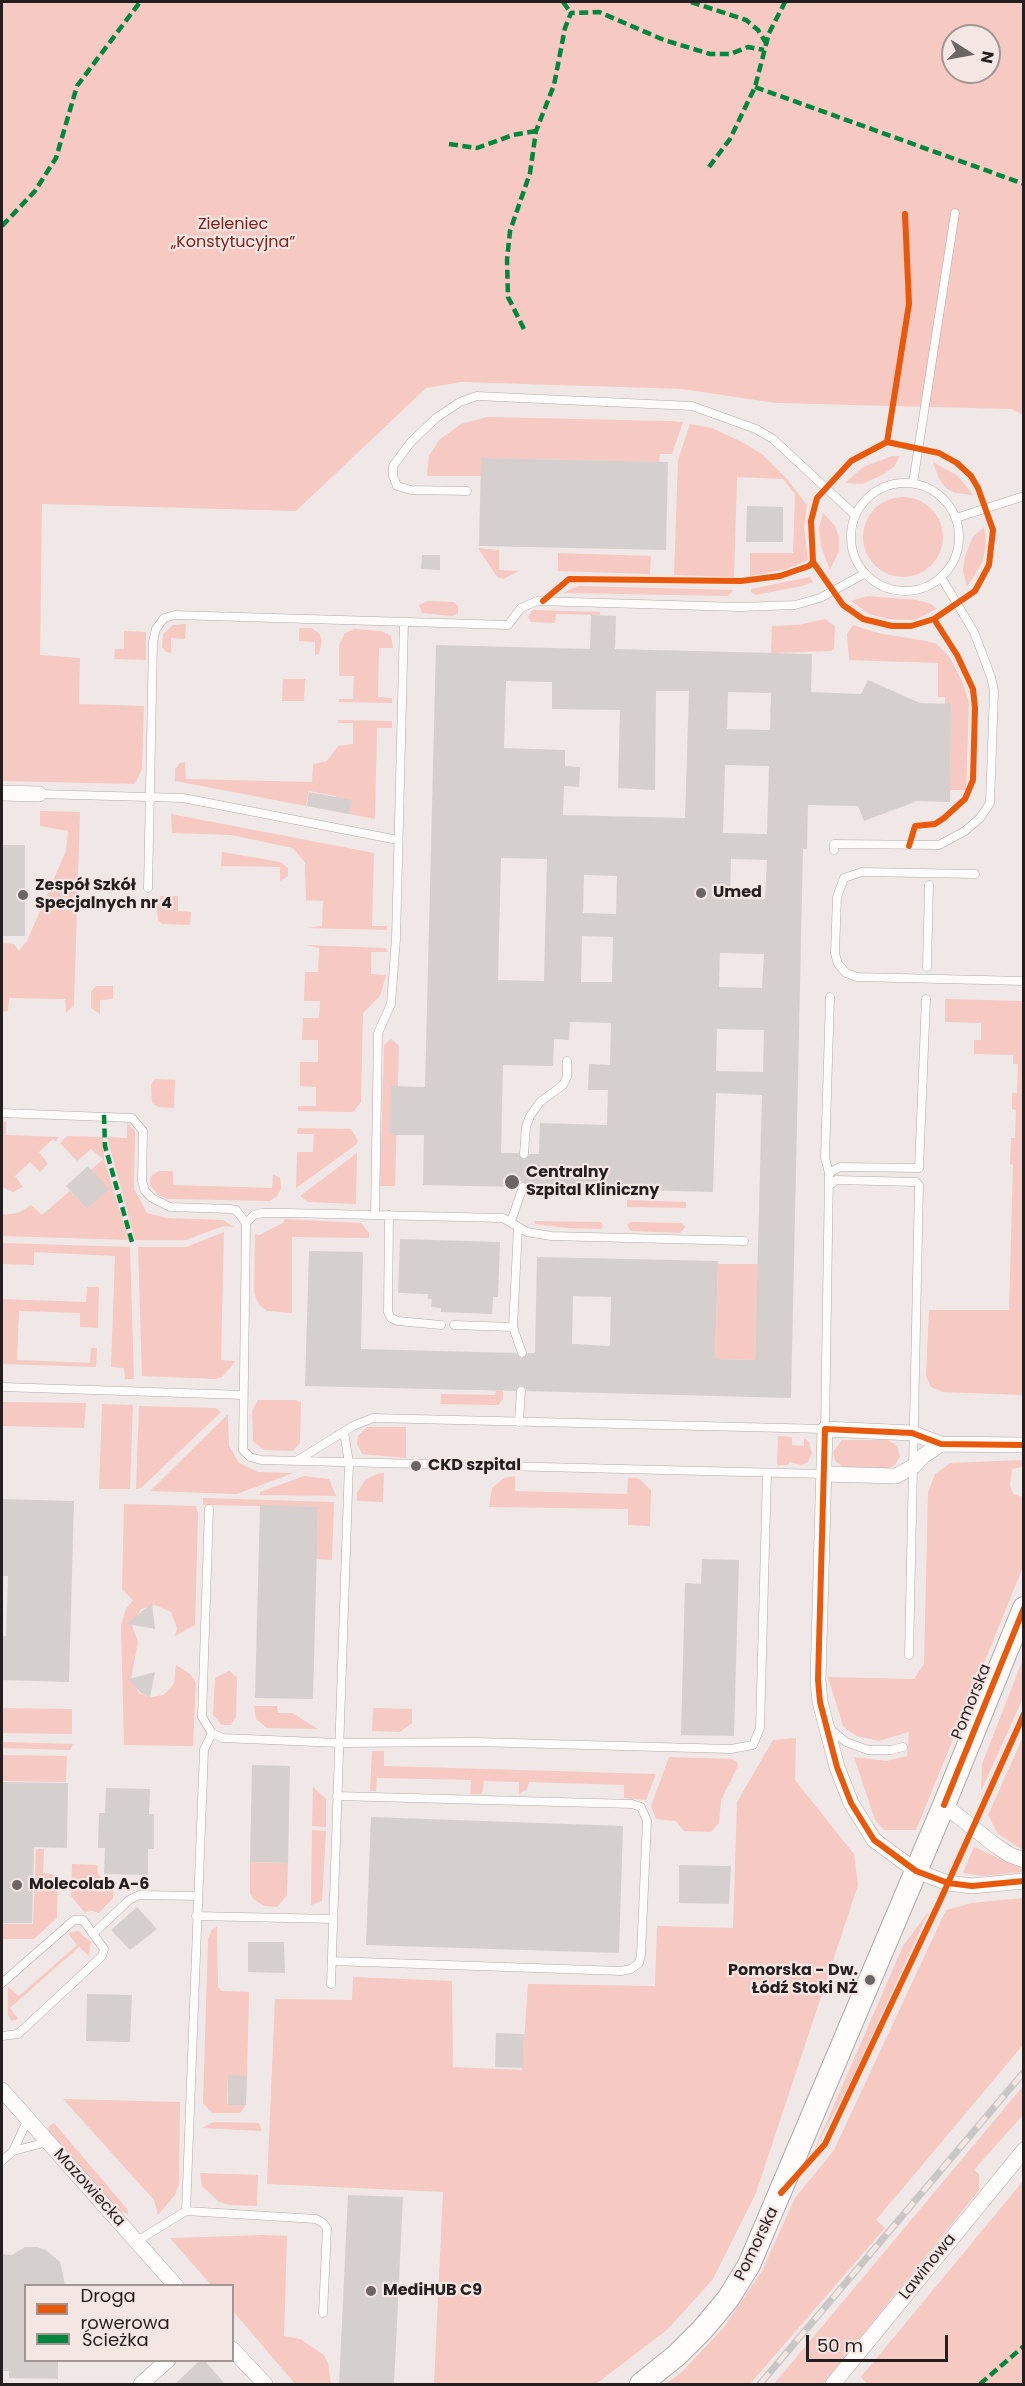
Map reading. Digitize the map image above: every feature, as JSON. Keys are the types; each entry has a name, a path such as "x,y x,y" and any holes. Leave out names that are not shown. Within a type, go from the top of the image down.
{"street":[{"path":"2,793 39,794"},
{"path":"1023,1445 941,1444 912,1433 825,1430 818,1680 825,1724 837,1767 861,1823 893,1856 916,1871 948,1883 972,1886 1023,1881"},
{"path":"824,1474 896,1476 914,1466 923,1456 941,1444"},
{"name":"Pomorska","path":"641,2385 678,2355 702,2330 728,2299 749,2265 944,1804 1023,1608"},
{"path":"944,1804 995,1845 1023,1860"},
{"name":"Mazowiecka","path":"2,2090 174,2284"},
{"name":"Lawinowa","path":"833,2385 1023,2150"},
{"path":"234,2351 265,2385"},
{"path":"141,2385 167,2362"}],"lane":[{"path":"913,483 955,213"},
{"path":"467,491 411,490 398,486 393,476 393,466 411,442 436,418 460,402 477,396 692,406 756,429 773,439 855,515"},
{"path":"913,483 939,495 956,518 957,550 948,569 929,586 915,591 900,591 885,588 864,574 851,543 855,515 865,500 879,489 896,484 913,483"},
{"path":"956,518 1023,496"},
{"path":"148,888 153,642 156,629 164,618 175,615 508,626 521,608 537,601 730,607 795,605 820,598 864,574"},
{"path":"834,850 834,844 930,849 951,840 980,818 991,795 994,691 991,677 974,632 941,577"},
{"path":"375,1215 378,1033 391,1004 404,623"},
{"path":"39,794 183,798 398,840"},
{"path":"975,874 862,872 844,878 837,897 835,953 838,964 846,973 857,977 1023,981"},
{"path":"927,967 929,888"},
{"path":"296,1461 344,1432 373,1418 825,1430 829,1173 825,1158 830,997"},
{"path":"829,1173 840,1167 919,1168 926,999"},
{"path":"524,1154 526,1127 530,1116 540,1102 562,1085 567,1077 567,1061"},
{"path":"2,1113 132,1118 143,1131 142,1181 145,1191 152,1198 158,1203 170,1206 236,1210 246,1222 243,1450 250,1457 261,1460 349,1463 824,1474"},
{"path":"829,1186 836,1180 916,1182 919,1185 909,1655"},
{"path":"511,1221 523,1187"},
{"path":"246,1222 262,1213 490,1217 511,1221 518,1228 536,1234 551,1236 744,1241"},
{"path":"389,1215 388,1312 391,1318 398,1321 441,1325"},
{"path":"518,1228 513,1327 522,1353"},
{"path":"454,1325 513,1327"},
{"path":"2,1387 243,1395"},
{"path":"519,1422 521,1391"},
{"path":"331,1984 349,1463 344,1432"},
{"path":"209,1509 202,1717 212,1732 223,1738 339,1743 476,1742 731,1749 753,1745 760,1728 767,1473"},
{"path":"825,1724 835,1734 857,1747 879,1751 903,1747"},
{"path":"186,2211 204,1747 212,1732"},
{"path":"332,1961 621,1971 631,1969 639,1964 641,1954 647,1821 641,1807 632,1804 338,1796"},
{"path":"93,1934 133,1897 197,1896"},
{"path":"196,1916 333,1919"},
{"path":"2,1983 74,1920 83,1920 104,1949 102,1956 18,2034 2,2036"},
{"path":"2,2161 13,2151 28,2119"},
{"path":"13,2151 47,2142"},
{"path":"137,2241 186,2211 316,2219 327,2228 323,2313"}],"green space":[{"name":"Zieleniec „Konstytucyjna”","path":"2,2 1023,2 1023,415 1011,409 776,403 682,389 461,382 426,388 296,511 42,504 40,655 80,658 79,704 144,706 142,769 135,784 2,781"},
{"path":"487,417 683,422 672,454 660,454 659,462 481,458 481,476 427,476 429,456 439,440 461,424"},
{"path":"690,424 712,428 742,442 762,454 787,479 807,505 804,527 808,560 787,569 750,576 750,553 793,553 795,494 783,479 737,477 734,577 674,575 678,460"},
{"path":"892,456 900,456 894,467 882,475 862,484 845,483 863,467"},
{"path":"933,462 958,476 973,495 955,493 946,488 939,479"},
{"path":"903,497 918,500 931,509 940,522 943,537 940,552 931,565 918,574 903,577 888,574 875,565 866,552 863,537 866,522 875,509 888,500"},
{"path":"823,513 835,526 839,537 839,551 830,570 821,546 819,528"},
{"path":"984,527 986,543 983,561 967,587 963,571 965,556 973,537"},
{"path":"478,548 499,550 499,570 519,571 503,579 497,577"},
{"path":"558,553 651,556 650,574 558,571"},
{"path":"810,577 813,582 802,586 755,595 751,592 751,589"},
{"path":"578,586 734,590 727,596 563,593"},
{"path":"867,596 917,600 931,604 937,609 914,620 888,619 869,614 851,601"},
{"path":"427,601 454,602 458,606 458,613 452,616 422,613 419,605"},
{"path":"533,610 600,612 600,615 556,614 555,623 531,622 528,617"},
{"path":"825,619 835,626 834,649 831,651 771,653 772,626 798,625"},
{"path":"186,624 185,639 171,638 171,653 166,652 162,647 163,634 173,625"},
{"path":"853,625 878,633 937,644 950,658 963,683 969,703 966,790 950,790 951,705 945,704 945,697 938,697 938,663 849,660 847,634"},
{"path":"299,628 311,628 319,633 322,640 319,654 315,655 315,642 299,641"},
{"path":"354,629 381,631 391,636 393,648 379,648 378,697 392,698 392,703 339,702 339,699 353,699 354,676 339,676 339,645 345,633"},
{"path":"124,631 146,632 146,660 114,659 115,649 124,649"},
{"path":"283,679 305,679 304,701 282,701"},
{"path":"338,720 392,721 392,728 377,728 375,819 334,811 336,796 309,791 306,806 175,781 175,769 180,763 185,762 186,779 312,782 313,764 327,761 338,746 353,744 353,723 338,723"},
{"path":"40,811 80,812 74,1005 66,1013 65,999 9,998 8,1011 2,1012 2,943 14,944 19,951 27,941 66,851 68,831 40,826"},
{"path":"171,814 374,853 372,926 387,926 387,930 306,928 322,926 323,901 306,900 305,863 293,848 231,835 172,833"},
{"path":"222,852 280,862 288,868 288,876 280,881 280,867 221,866"},
{"path":"161,896 178,896 178,911 191,912 190,925 162,924 158,921 156,902"},
{"path":"305,945 386,948 387,952 371,952 371,974 386,975 380,996 363,1013 361,1102 353,1112 298,1111 298,1106 316,1106 316,1087 300,1086 300,1062 318,1062 318,1040 302,1040 303,1018 319,1018 320,1001 304,1001 305,972 318,972 319,948"},
{"path":"96,986 113,986 113,999 100,1000 100,1014 91,1008 91,992"},
{"path":"945,999 1023,1001 1023,1395 943,1392 931,1387 926,1376 929,1310 1009,1310 1013,1165 1010,1164 1011,1138 1015,1138 1016,1110 1012,1109 1012,1093 1017,1093 1018,1064 1013,1064 1013,1055 974,1054 974,1040 981,1040 981,1023 945,1022"},
{"path":"391,1039 399,1046 395,1186 380,1186 384,1045"},
{"path":"155,1079 175,1080 174,1108 158,1107 152,1103 151,1085"},
{"path":"6,1121 6,1135 59,1137 56,1142 53,1139 39,1152 48,1164 40,1172 30,1162 15,1176 23,1187 13,1192 2,1187 2,1122"},
{"path":"127,1123 135,1131 134,1189 147,1213 167,1218 223,1220 234,1227 223,1226 186,1240 135,1240 107,1137 127,1138"},
{"path":"298,1128 351,1129 358,1141 296,1188 297,1152 313,1152 314,1134 297,1134"},
{"path":"67,1136 103,1137 104,1159 129,1240 2,1236 2,1215 18,1213 31,1205 42,1215 70,1191 87,1209 108,1189 91,1170 103,1159 91,1149 77,1161 60,1143"},
{"path":"357,1153 356,1204 308,1202 300,1196"},
{"path":"159,1171 173,1171 173,1185 272,1188 273,1174 280,1178 281,1189 270,1201 168,1199 158,1195 150,1185 151,1176"},
{"path":"627,1200 686,1202 686,1208 627,1207"},
{"path":"285,1219 361,1223 369,1233 369,1238 292,1237 292,1313 267,1311 259,1305 254,1293 255,1234 259,1235 283,1223"},
{"path":"534,1221 601,1222 603,1226 601,1229 567,1228 535,1224"},
{"path":"631,1222 681,1223 686,1227 680,1233 631,1231 627,1225"},
{"path":"224,1232 221,1360 235,1361 222,1377 215,1379 142,1376 138,1247 186,1247"},
{"path":"2,1243 130,1247 134,1379 125,1379 124,1368 111,1367 115,1256 34,1252 34,1265 2,1264"},
{"path":"718,1264 758,1264 755,1360 715,1359"},
{"path":"87,1287 99,1287 98,1328 80,1327 80,1313 19,1311 17,1360 90,1363 91,1348 97,1348 96,1367 2,1364 2,1299 86,1302"},
{"path":"496,1391 503,1391 503,1399 498,1405 440,1404 441,1394 495,1395"},
{"path":"258,1400 301,1402 300,1443 293,1451 264,1450 253,1441 252,1411"},
{"path":"2,1402 86,1403 84,1428 2,1426"},
{"path":"102,1404 133,1405 130,1489 99,1489"},
{"path":"139,1406 216,1408 221,1412 141,1488 136,1489"},
{"path":"228,1414 229,1446 239,1463 258,1472 293,1473 237,1494 150,1491"},
{"path":"367,1427 406,1427 406,1458 362,1454 357,1444 358,1436"},
{"path":"778,1436 792,1437 792,1445 804,1446 804,1438 809,1442 812,1453 808,1462 802,1465 789,1462 788,1465 777,1465"},
{"path":"842,1440 888,1440 897,1446 900,1457 894,1466 888,1468 844,1467 835,1461 833,1452"},
{"path":"1023,1460 1022,1467 1012,1469 1010,1485 1013,1494 1023,1497 1023,1567 916,1830 884,1830 875,1820 854,1757 886,1761 907,1756 909,1732 879,1741 857,1736 849,1731 843,1726 828,1677 914,1679 924,1664 928,1493 935,1474 950,1463"},
{"path":"384,1473 383,1502 357,1501 357,1493 365,1480 376,1474"},
{"path":"304,1476 329,1479 336,1496 260,1495 260,1492"},
{"path":"515,1476 515,1491 627,1494 628,1478 638,1478 651,1490 650,1526 628,1525 628,1509 489,1507 492,1488 504,1478"},
{"path":"203,1498 334,1502 332,1560 316,1559 318,1507 203,1505"},
{"path":"124,1504 196,1506 198,1513 195,1625 175,1636 177,1628 171,1612 155,1605 141,1609 132,1625 138,1642 131,1679 139,1693 152,1697 163,1695 174,1683 176,1665 191,1675 196,1683 193,1746 124,1745 121,1625 126,1609 133,1600 122,1589"},
{"path":"1023,1659 1023,1698 981,1791 982,1764"},
{"path":"229,1671 237,1677 236,1717 231,1725 222,1725 213,1715 215,1678"},
{"path":"254,1706 277,1706 278,1713 292,1713 318,1729 267,1728 256,1719"},
{"path":"2,1708 72,1709 72,1734 2,1733"},
{"path":"373,1708 412,1709 412,1723 400,1732 372,1731"},
{"path":"1023,1737 1023,1850 998,1834 988,1815"},
{"path":"796,1738 795,1780 854,1854 858,1885 756,2193 713,2279 668,2329 596,2384 434,2384 443,2192 267,2184 275,1999 352,2000 353,1977 452,1981 453,2067 522,2070 528,1984 655,1986 657,1926 733,1928 737,1802 773,1740"},
{"path":"2,1742 73,1744 70,1750 2,1748"},
{"path":"372,1751 384,1751 384,1766 656,1774 646,1800 624,1798 624,1785 529,1782 527,1789 519,1794 519,1782 484,1781 482,1794 470,1794 471,1780 377,1778 376,1791 370,1791"},
{"path":"2,1755 67,1756 66,1782 2,1781"},
{"path":"669,1757 732,1759 737,1762 738,1766 721,1800 719,1823 711,1832 684,1831 676,1821 656,1819 651,1806"},
{"path":"313,1787 326,1799 326,1827 312,1826"},
{"path":"312,1830 326,1831 322,1901 311,1905"},
{"path":"974,1847 1023,1869 1023,1872 982,1876 963,1873"},
{"path":"36,1849 44,1849 43,1873 51,1874 58,1879 57,1918 34,1939 2,1939 2,1924 33,1924"},
{"path":"250,1862 288,1863 287,1895 277,1907 264,1906 253,1899 250,1893"},
{"path":"72,1864 97,1865 98,1874 113,1891 113,1898 99,1913 89,1910 85,1913 71,1896"},
{"path":"1023,1898 1023,2045 876,2220 885,2228 750,2384 665,2384 682,2372 724,2327 762,2271 795,2198 834,2150 946,1910 972,1903"},
{"path":"929,1911 847,2089 814,2151 903,1946"},
{"path":"217,1927 218,1987 222,1991 249,1992 247,2076 228,2076 227,2104 246,2105 240,2113 212,2113 203,2103 208,1939 212,1929"},
{"path":"78,1931 91,1942 89,1956 79,1947 10,2008 18,2019 12,2021 8,2015 8,1987 19,1996 77,1945 68,1933"},
{"path":"1023,2086 1023,2115 974,2170 979,2174 979,2190 823,2384 774,2384"},
{"path":"63,2099 180,2102 179,2183 175,2195 158,2215 154,2200"},
{"path":"213,2122 259,2123 262,2131 202,2128"},
{"path":"54,2123 128,2210 128,2214 117,2210 49,2132 48,2127"},
{"path":"200,2173 258,2175 257,2206 230,2205 219,2202 202,2186"},
{"path":"1023,2181 1023,2384 867,2384 861,2377"},
{"path":"287,2236 284,2336 300,2339 324,2355 328,2363 331,2384 295,2384 234,2312 234,2284 210,2284 170,2238"}],"building":[{"path":"481,458 668,462 666,550 479,546"},
{"path":"747,506 783,507 783,542 746,542"},
{"path":"422,555 440,555 440,570 421,569"},
{"path":"591,615 616,616 615,649 812,654 811,692 861,694 868,680 920,703 951,704 950,802 917,801 864,821 858,806 808,805 807,849 803,849 791,1398 527,1391 521,1385 515,1391 305,1386 309,1251 363,1252 361,1349 516,1353 521,1359 528,1353 535,1353 537,1257 718,1261 715,1359 755,1360 762,1095 716,1093 713,1192 529,1187 522,1181 517,1187 423,1185 424,1135 390,1135 391,1086 425,1087 436,645 590,649","holes":["506,681 552,682 552,709 620,710 618,788 655,790 656,691 689,691 685,818 563,815 564,786 579,787 580,767 565,766 565,750 504,748","728,692 771,693 770,730 727,729","725,765 769,766 767,834 723,833","501,858 547,859 544,981 498,980","731,859 767,860 765,899 730,898","584,875 617,876 616,914 583,913","582,936 613,937 612,982 581,982","720,953 764,954 762,988 719,987","570,1022 611,1023 610,1065 589,1064 588,1090 608,1090 607,1125 540,1123 539,1154 530,1154 524,1160 518,1153 501,1153 503,1065 553,1066 554,1039 569,1040","717,1029 764,1030 763,1072 716,1071","573,1296 611,1297 610,1346 572,1344"]},
{"path":"309,792 352,800 349,814 307,806"},
{"path":"2,845 25,845 25,936 2,936"},
{"path":"88,1166 109,1189 87,1209 66,1186"},
{"path":"400,1239 500,1242 498,1297 493,1297 492,1314 441,1312 441,1308 431,1307 432,1299 428,1299 428,1294 398,1293"},
{"path":"2,1499 74,1501 69,1682 2,1680 2,1636 6,1636 8,1576 2,1576"},
{"path":"260,1505 318,1507 313,1699 255,1698"},
{"path":"702,1559 739,1560 734,1736 681,1735 685,1583 701,1584"},
{"path":"152,1603 155,1629 127,1624"},
{"path":"155,1672 150,1697 140,1692 129,1679"},
{"path":"252,1765 290,1766 288,1863 250,1862"},
{"name":"Molecolab A-6","path":"2,1782 68,1783 67,1848 34,1847 32,1923 2,1923"},
{"path":"106,1788 150,1789 149,1814 154,1814 154,1849 148,1849 148,1875 104,1874 105,1848 98,1848 99,1813 105,1813"},
{"path":"371,1817 623,1826 619,1953 366,1945"},
{"path":"679,1865 731,1866 729,1904 679,1903"},
{"path":"137,1907 157,1929 130,1950 111,1930"},
{"path":"248,1942 284,1942 285,1973 248,1972"},
{"path":"87,1994 132,1995 130,2042 86,2041"},
{"path":"496,2033 524,2034 523,2068 495,2067"},
{"path":"228,2075 247,2076 246,2105 228,2105"},
{"name":"MediHUB C9","path":"348,2195 403,2197 394,2385 339,2385"},
{"path":"25,2247 37,2247 46,2250 60,2262 65,2284 24,2284 24,2362 58,2362 58,2379 9,2378 9,2371 2,2371 2,2254 12,2255"},
{"path":"198,2362 206,2362 226,2385 174,2385"}],"railway":[{"path":"760,2384 1024,2072"}],"marked path":[{"path":"2,226 35,191 56,158 77,86 140,2"},
{"path":"563,2 571,13"},
{"path":"691,2 746,20 758,30 766,43"},
{"path":"709,167 730,139 755,87 769,33 785,2"},
{"path":"524,329 508,297 507,260 510,231 530,173 536,131 554,85 565,28 571,13 599,12 664,40 710,54 730,54 748,47 764,50"},
{"path":"755,87 1024,184"},
{"path":"449,144 477,148 513,135 536,131"},
{"path":"104,1115 105,1146 132,1242"},
{"path":"980,2384 1024,2346"}],"cycle path":[{"path":"887,442 909,304 905,214"},
{"path":"887,442 939,453 957,463 971,476 978,488 993,530 989,565 975,591 934,619 911,626 892,626 863,619 843,605 813,562 811,521 817,498 851,461 887,442"},
{"path":"543,601 569,579 741,581 780,576 809,566 813,562"},
{"path":"909,846 915,826 935,824 944,818 965,799 973,780 975,708 973,689 957,655 934,619"},
{"path":"1024,1445 941,1444 912,1433 825,1429 818,1680 820,1702 837,1767 851,1803 874,1840 916,1871 948,1883 972,1886 1024,1881"},
{"path":"944,1805 1024,1608"},
{"path":"781,2193 825,2144 939,1903 1024,1714"}],"place":[{"name":"Umed","path":"701,893"},
{"name":"Zespół Szkół Specjalnych nr 4","path":"23,895"},
{"name":"Centralny Szpital Kliniczny","path":"512,1182"},
{"name":"CKD szpital","path":"416,1466"},
{"name":"Molecolab A-6","path":"17,1885"},
{"name":"Pomorska - Dw. Łódź Stoki NŻ","path":"870,1980"},
{"name":"MediHUB C9","path":"371,2291"}]}
